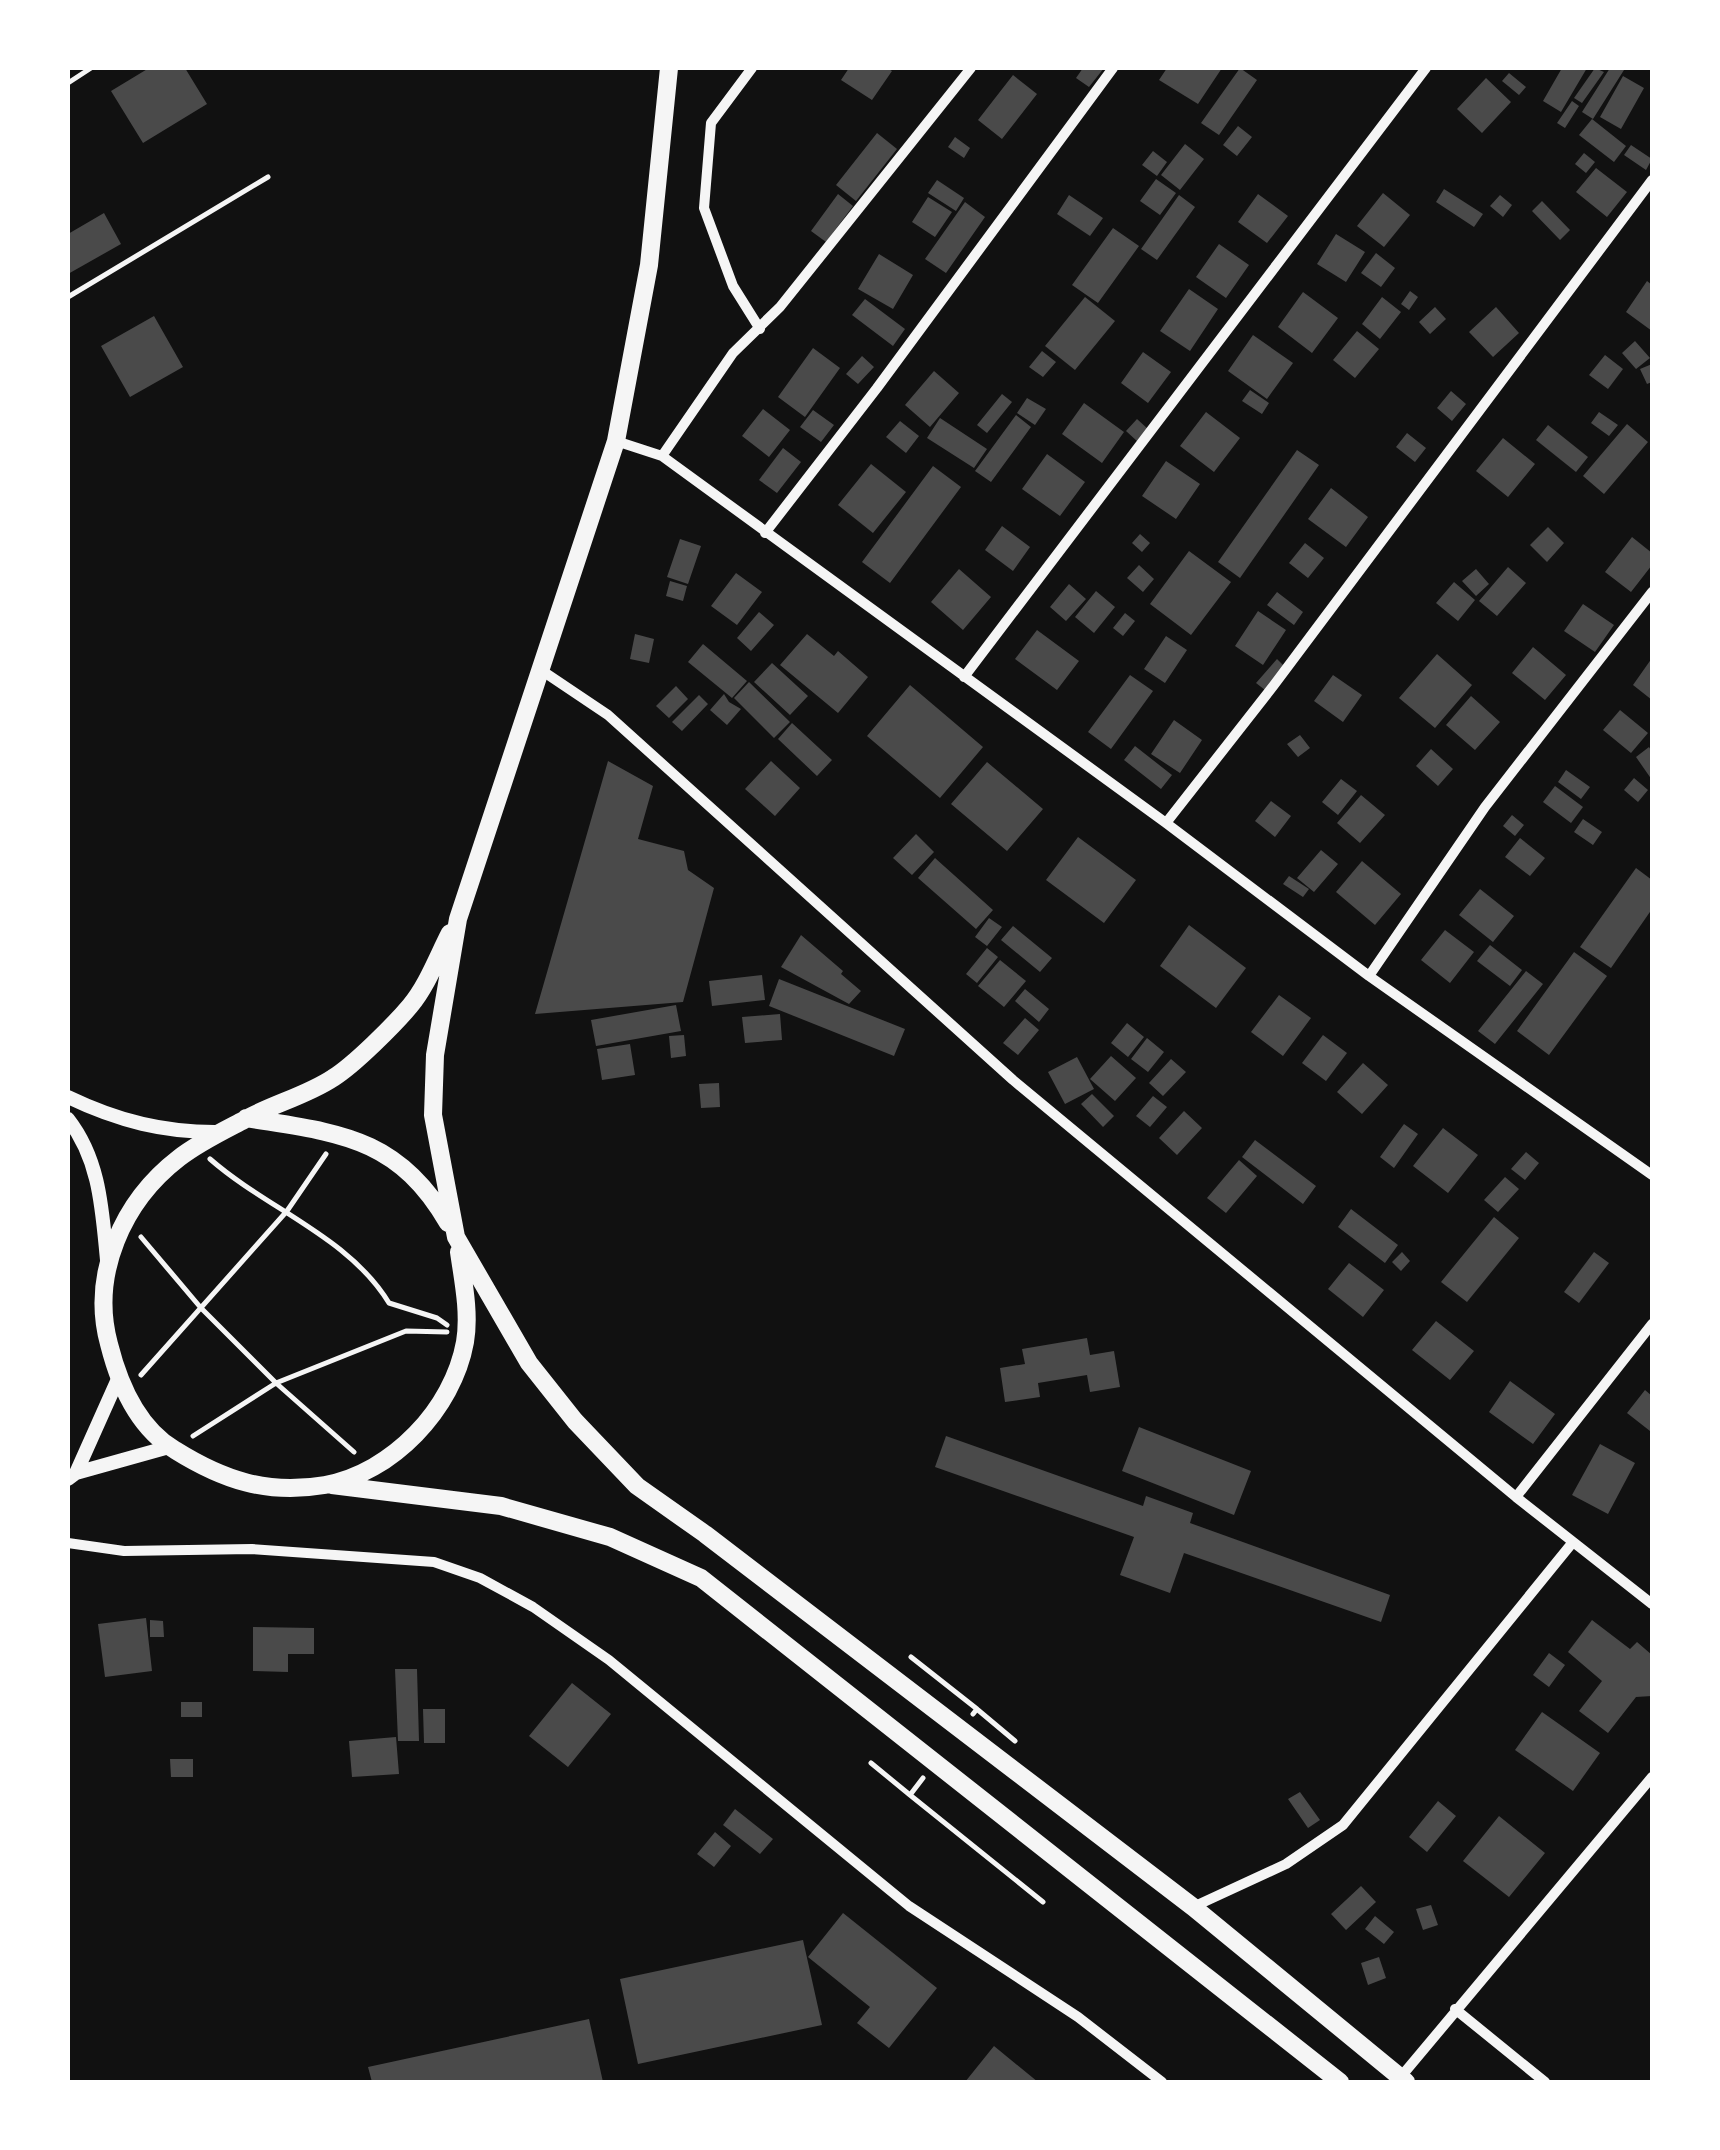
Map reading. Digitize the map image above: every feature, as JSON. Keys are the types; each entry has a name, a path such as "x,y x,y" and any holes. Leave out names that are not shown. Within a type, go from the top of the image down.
{"highway":[{"path":"327,1485 369,1468 417,1434 448,1392 465,1342 465,1291 433,1115 434,1055 458,919 616,441 648,266 669,68"},
{"path":"458,919 412,1004 334,1078 246,1118 182,1156 148,1186 122,1223 107,1266 103,1323 122,1385 139,1416 169,1447 217,1476 271,1488 327,1485 501,1506 610,1536 701,1578 1340,2082"},
{"path":"246,1118 346,1135 384,1153 416,1179 438,1205 529,1363 574,1421 636,1486 1193,1907 1401,2081"}],"street":[{"path":"752,68 710,123 704,208 733,286 760,329"},
{"path":"662,456 734,353 760,329 971,68"},
{"path":"765,533 1113,68"},
{"path":"964,677 1426,68"},
{"path":"1166,823 1652,180"},
{"path":"616,441 662,456 1369,976 1652,1175"},
{"path":"1369,976 1484,807 1652,592"},
{"path":"540,670 608,715 1013,1080 1516,1497 1652,1604"},
{"path":"68,1097 142,1126 180,1133 222,1132"},
{"path":"68,1119 88,1152 101,1192 107,1266"},
{"path":"1516,1497 1652,1324"},
{"path":"72,1476 122,1385"},
{"path":"72,1476 169,1447"},
{"path":"68,1542 124,1551 252,1550 434,1562 480,1578 533,1607 609,1660 909,1906 1078,2017 1162,2082"},
{"path":"1193,1907 1286,1864 1343,1824 1573,1542"},
{"path":"1401,2081 1455,2009 1652,1777"},
{"path":"1455,2009 1545,2082"}],"lane":[{"path":"68,83 91,68"},
{"path":"68,297 268,176"}],"path":[{"path":"122,1385 201,1308 287,1211 324,1157 346,1135"},
{"path":"169,1447 190,1438 276,1383 406,1332 455,1332 437,1318 389,1303 374,1278 287,1211 222,1170 197,1147"},
{"path":"122,1223 149,1243 201,1308 276,1383 369,1468"},
{"path":"977,1709 1019,1744"},
{"path":"872,1763 910,1794"}],"building":[{"path":"149,68 185,68 207,104 143,143 111,91"},
{"path":"849,68 892,71 872,100 841,80"},
{"path":"1083,68 1104,68 1089,87 1076,78"},
{"path":"1167,68 1222,68 1198,104 1159,80"},
{"path":"1240,68 1257,80 1219,135 1201,123"},
{"path":"1562,68 1587,68 1561,112 1543,101"},
{"path":"1595,68 1604,72 1582,103 1574,98"},
{"path":"1610,68 1624,70 1593,119 1582,112"},
{"path":"1509,73 1526,87 1519,95 1502,81"},
{"path":"1013,75 1037,94 1002,139 978,120"},
{"path":"1623,76 1644,88 1621,129 1600,117"},
{"path":"1486,78 1511,102 1482,133 1457,109"},
{"path":"1572,101 1579,106 1565,128 1557,123"},
{"path":"1592,119 1626,146 1614,162 1579,135"},
{"path":"1238,126 1252,137 1237,156 1223,145"},
{"path":"877,133 897,149 856,201 836,185"},
{"path":"955,137 970,148 964,158 948,147"},
{"path":"1185,144 1204,159 1180,190 1161,175"},
{"path":"1631,145 1652,159 1646,170 1624,155"},
{"path":"1153,151 1167,162 1157,176 1142,165"},
{"path":"1584,153 1595,162 1586,173 1575,164"},
{"path":"1596,168 1627,192 1607,217 1576,192"},
{"path":"1156,179 1176,193 1160,215 1140,201"},
{"path":"937,180 964,198 956,211 928,193"},
{"path":"1444,189 1483,214 1474,227 1436,202"},
{"path":"1383,193 1410,215 1384,247 1357,226"},
{"path":"838,194 853,206 826,242 811,231"},
{"path":"1258,194 1288,216 1267,243 1238,222"},
{"path":"1069,195 1103,218 1090,236 1057,214"},
{"path":"1179,195 1195,207 1157,260 1141,249"},
{"path":"1500,195 1512,205 1503,217 1490,206"},
{"path":"928,197 952,212 935,237 912,222"},
{"path":"1542,201 1570,230 1560,240 1532,211"},
{"path":"965,202 985,217 946,273 925,259"},
{"path":"104,213 121,244 68,274 68,234"},
{"path":"1113,228 1139,246 1098,303 1072,285"},
{"path":"1336,234 1365,252 1346,282 1317,264"},
{"path":"1219,244 1249,265 1226,298 1196,277"},
{"path":"1376,253 1395,268 1381,287 1361,273"},
{"path":"879,254 913,275 893,309 858,289"},
{"path":"1647,281 1652,285 1652,331 1626,312"},
{"path":"1189,289 1218,309 1190,351 1160,331"},
{"path":"1410,291 1418,297 1409,310 1401,304"},
{"path":"1303,292 1338,318 1312,353 1278,327"},
{"path":"1085,297 1115,321 1075,370 1045,346"},
{"path":"1382,297 1401,312 1380,339 1362,324"},
{"path":"865,299 905,329 893,346 852,315"},
{"path":"1435,307 1446,319 1430,334 1419,322"},
{"path":"1496,307 1519,333 1493,357 1469,332"},
{"path":"154,316 183,367 130,397 101,346"},
{"path":"1357,331 1379,349 1355,378 1333,360"},
{"path":"1253,335 1293,363 1267,399 1228,371"},
{"path":"1635,341 1650,358 1636,369 1622,353"},
{"path":"813,348 840,368 805,417 778,397"},
{"path":"1042,351 1056,362 1043,377 1029,367"},
{"path":"1143,352 1171,372 1148,403 1121,383"},
{"path":"1605,355 1623,369 1608,389 1589,375"},
{"path":"862,356 874,367 858,384 846,374"},
{"path":"1652,364 1652,382 1647,384 1640,369"},
{"path":"934,371 959,393 930,427 905,405"},
{"path":"1250,390 1269,403 1262,414 1242,401"},
{"path":"1451,391 1466,404 1452,421 1437,408"},
{"path":"1002,394 1012,402 987,433 977,425"},
{"path":"1027,398 1046,409 1035,425 1017,413"},
{"path":"1084,403 1124,432 1102,463 1062,434"},
{"path":"763,409 790,430 769,457 742,436"},
{"path":"813,410 834,425 821,442 800,427"},
{"path":"1206,412 1240,438 1214,472 1180,446"},
{"path":"1599,412 1618,425 1609,436 1591,423"},
{"path":"1016,415 1031,427 991,482 975,471"},
{"path":"940,418 987,449 974,468 927,438"},
{"path":"1137,419 1149,430 1138,442 1126,431"},
{"path":"900,421 919,436 906,453 886,437"},
{"path":"1627,424 1648,442 1604,494 1583,476"},
{"path":"1548,425 1588,457 1576,472 1536,440"},
{"path":"1407,433 1426,448 1415,462 1396,447"},
{"path":"1503,438 1535,464 1508,497 1476,471"},
{"path":"783,448 801,462 777,493 759,480"},
{"path":"1297,450 1319,465 1240,578 1218,562"},
{"path":"1047,454 1085,482 1060,516 1022,489"},
{"path":"1166,461 1200,484 1176,519 1142,496"},
{"path":"871,464 906,492 873,533 838,505"},
{"path":"933,466 961,487 890,583 862,562"},
{"path":"1331,488 1368,517 1346,547 1308,519"},
{"path":"1002,526 1030,547 1013,571 985,550"},
{"path":"1548,527 1564,543 1547,562 1530,545"},
{"path":"1140,534 1150,543 1142,552 1132,543"},
{"path":"1632,537 1652,553 1652,565 1631,592 1605,572"},
{"path":"680,539 701,546 688,584 667,577"},
{"path":"1305,543 1324,558 1308,578 1289,563"},
{"path":"1189,551 1231,582 1191,635 1150,604"},
{"path":"1139,565 1154,579 1143,592 1127,578"},
{"path":"1508,567 1526,583 1497,616 1479,601"},
{"path":"959,569 991,597 963,630 931,602"},
{"path":"1476,569 1489,584 1476,596 1462,581"},
{"path":"736,573 762,592 737,625 711,606"},
{"path":"670,581 687,586 683,601 666,596"},
{"path":"1454,582 1475,600 1458,621 1436,603"},
{"path":"1069,584 1086,599 1066,621 1050,607"},
{"path":"1096,591 1115,607 1094,633 1075,617"},
{"path":"1277,592 1303,612 1294,625 1267,605"},
{"path":"1583,604 1614,625 1595,652 1564,631"},
{"path":"1258,611 1286,630 1263,665 1235,646"},
{"path":"759,612 774,625 751,651 737,638"},
{"path":"1125,613 1135,621 1123,636 1113,628"},
{"path":"1037,630 1079,661 1057,690 1015,659"},
{"path":"635,634 654,639 649,663 630,659"},
{"path":"807,634 834,656 838,651 868,677 838,713 780,665"},
{"path":"1166,636 1187,650 1165,683 1144,669"},
{"path":"703,644 747,681 732,698 688,662"},
{"path":"1533,647 1566,675 1545,700 1512,673"},
{"path":"1437,654 1472,685 1435,728 1399,698"},
{"path":"1652,658 1652,700 1633,685"},
{"path":"1277,659 1285,667 1265,690 1256,683"},
{"path":"772,663 808,696 790,715 754,682"},
{"path":"1130,675 1153,691 1111,749 1088,732"},
{"path":"1333,675 1362,695 1343,722 1314,701"},
{"path":"749,682 790,722 774,738 734,698"},
{"path":"910,685 983,747 940,798 867,736"},
{"path":"676,686 688,699 669,718 656,706"},
{"path":"724,694 741,709 727,725 710,710"},
{"path":"699,695 708,704 682,731 672,722"},
{"path":"1471,696 1500,722 1475,750 1446,725"},
{"path":"1620,710 1648,733 1631,753 1603,730"},
{"path":"1174,720 1202,740 1180,773 1151,754"},
{"path":"792,723 832,760 817,776 778,739"},
{"path":"1300,735 1310,748 1298,757 1287,744"},
{"path":"1135,746 1172,775 1161,789 1124,760"},
{"path":"1649,747 1652,752 1652,780 1636,757"},
{"path":"1431,749 1453,769 1438,786 1416,766"},
{"path":"608,761 653,786 638,839 684,851 688,870 714,888 683,1002 535,1014"},
{"path":"771,761 800,788 775,816 745,789"},
{"path":"987,762 1043,809 1007,851 951,804"},
{"path":"1566,770 1590,787 1581,799 1558,782"},
{"path":"1634,778 1648,790 1638,802 1624,790"},
{"path":"1341,779 1357,791 1338,815 1322,802"},
{"path":"1555,786 1583,807 1571,823 1543,802"},
{"path":"1361,795 1385,815 1360,843 1337,823"},
{"path":"1271,801 1291,816 1275,837 1255,821"},
{"path":"1512,815 1524,825 1515,836 1503,826"},
{"path":"1583,819 1602,832 1593,845 1574,832"},
{"path":"916,834 934,852 912,875 893,858"},
{"path":"1078,837 1136,880 1104,923 1046,880"},
{"path":"1520,838 1545,858 1530,876 1505,857"},
{"path":"1321,850 1338,864 1314,892 1297,878"},
{"path":"935,858 993,910 976,929 918,878"},
{"path":"1362,861 1401,894 1375,925 1336,892"},
{"path":"1636,868 1652,880 1652,909 1611,968 1580,947"},
{"path":"1289,876 1309,889 1303,897 1283,884"},
{"path":"1480,889 1514,916 1493,942 1459,915"},
{"path":"989,918 1002,927 987,946 975,937"},
{"path":"1189,925 1246,968 1216,1008 1160,966"},
{"path":"1013,926 1052,958 1040,972 1001,940"},
{"path":"1445,930 1474,952 1450,983 1421,960"},
{"path":"801,935 861,991 849,1004 781,967"},
{"path":"1490,945 1522,970 1510,986 1477,961"},
{"path":"987,948 998,957 977,983 966,974"},
{"path":"1574,952 1607,976 1549,1055 1517,1031"},
{"path":"1000,960 1026,981 1004,1007 978,986"},
{"path":"1526,971 1543,984 1495,1044 1478,1031"},
{"path":"762,975 765,1000 712,1006 709,981"},
{"path":"779,979 905,1029 894,1056 769,1006"},
{"path":"1025,989 1049,1009 1039,1022 1015,1001"},
{"path":"1279,995 1311,1018 1283,1056 1251,1032"},
{"path":"676,1005 681,1031 596,1046 591,1020"},
{"path":"780,1014 782,1040 745,1043 742,1017"},
{"path":"1025,1018 1039,1030 1018,1055 1003,1043"},
{"path":"1127,1023 1144,1037 1128,1057 1111,1043"},
{"path":"684,1035 686,1056 671,1058 669,1036"},
{"path":"1323,1035 1347,1053 1326,1081 1302,1063"},
{"path":"1147,1038 1164,1052 1148,1072 1131,1059"},
{"path":"630,1044 635,1075 602,1080 597,1049"},
{"path":"1111,1056 1136,1078 1115,1101 1090,1079"},
{"path":"1077,1057 1094,1089 1065,1104 1048,1072"},
{"path":"1171,1059 1186,1072 1163,1096 1149,1083"},
{"path":"1363,1063 1388,1085 1362,1114 1337,1092"},
{"path":"719,1083 720,1107 701,1108 699,1084"},
{"path":"1092,1094 1114,1116 1103,1127 1081,1104"},
{"path":"1153,1096 1167,1107 1150,1127 1136,1116"},
{"path":"1184,1111 1202,1128 1177,1155 1159,1138"},
{"path":"1404,1124 1418,1134 1394,1168 1380,1157"},
{"path":"1443,1128 1478,1155 1448,1193 1413,1166"},
{"path":"1255,1140 1316,1186 1303,1204 1242,1157"},
{"path":"1526,1152 1539,1163 1525,1180 1511,1169"},
{"path":"1239,1160 1257,1176 1226,1213 1207,1198"},
{"path":"1505,1177 1519,1189 1498,1212 1484,1200"},
{"path":"1351,1209 1398,1245 1385,1263 1338,1227"},
{"path":"1494,1217 1519,1238 1467,1302 1441,1282"},
{"path":"1402,1252 1410,1261 1401,1271 1392,1262"},
{"path":"1594,1252 1609,1263 1579,1303 1564,1292"},
{"path":"1349,1263 1384,1290 1363,1317 1328,1289"},
{"path":"1436,1321 1474,1351 1450,1380 1412,1350"},
{"path":"1087,1338 1090,1355 1114,1351 1120,1387 1090,1392 1087,1375 1038,1383 1040,1397 1005,1402 1000,1368 1025,1364 1022,1349"},
{"path":"1510,1381 1555,1414 1533,1444 1489,1412"},
{"path":"1645,1390 1652,1396 1650,1431 1627,1413"},
{"path":"1139,1427 1251,1471 1234,1515 1122,1471"},
{"path":"946,1436 1143,1506 1146,1496 1193,1513 1190,1523 1390,1595 1381,1622 1184,1553 1170,1593 1120,1575 1134,1537 935,1467"},
{"path":"1600,1444 1635,1463 1608,1514 1572,1495"},
{"path":"146,1618 152,1671 105,1677 98,1624"},
{"path":"150,1620 163,1621 164,1637 150,1637"},
{"path":"1592,1620 1630,1649 1637,1642 1652,1655 1652,1696 1636,1697 1608,1733 1579,1711 1602,1681 1568,1652"},
{"path":"253,1627 314,1628 314,1654 288,1654 288,1672 253,1671"},
{"path":"1549,1653 1565,1665 1549,1687 1533,1675"},
{"path":"395,1669 417,1669 419,1741 398,1741"},
{"path":"572,1683 611,1714 568,1767 529,1736"},
{"path":"181,1702 202,1702 202,1717 181,1717"},
{"path":"423,1709 445,1709 445,1743 424,1743"},
{"path":"1542,1712 1600,1753 1573,1791 1515,1750"},
{"path":"396,1737 399,1774 352,1777 349,1741"},
{"path":"170,1759 193,1759 193,1777 171,1777"},
{"path":"1300,1792 1320,1820 1308,1828 1288,1799"},
{"path":"1438,1801 1456,1816 1427,1852 1409,1837"},
{"path":"735,1809 773,1839 760,1854 723,1825"},
{"path":"1499,1816 1545,1853 1509,1897 1463,1861"},
{"path":"715,1832 731,1846 714,1867 697,1854"},
{"path":"1361,1886 1376,1902 1346,1930 1331,1914"},
{"path":"1431,1905 1438,1925 1423,1930 1416,1909"},
{"path":"843,1913 937,1988 889,2048 857,2023 870,2007 808,1957"},
{"path":"1375,1916 1394,1932 1384,1944 1365,1929"},
{"path":"803,1940 822,2025 638,2064 620,1979"},
{"path":"1379,1957 1386,1978 1368,1985 1361,1963"},
{"path":"589,2019 603,2082 372,2082 368,2067"},
{"path":"994,2046 1038,2082 965,2082"}]}
